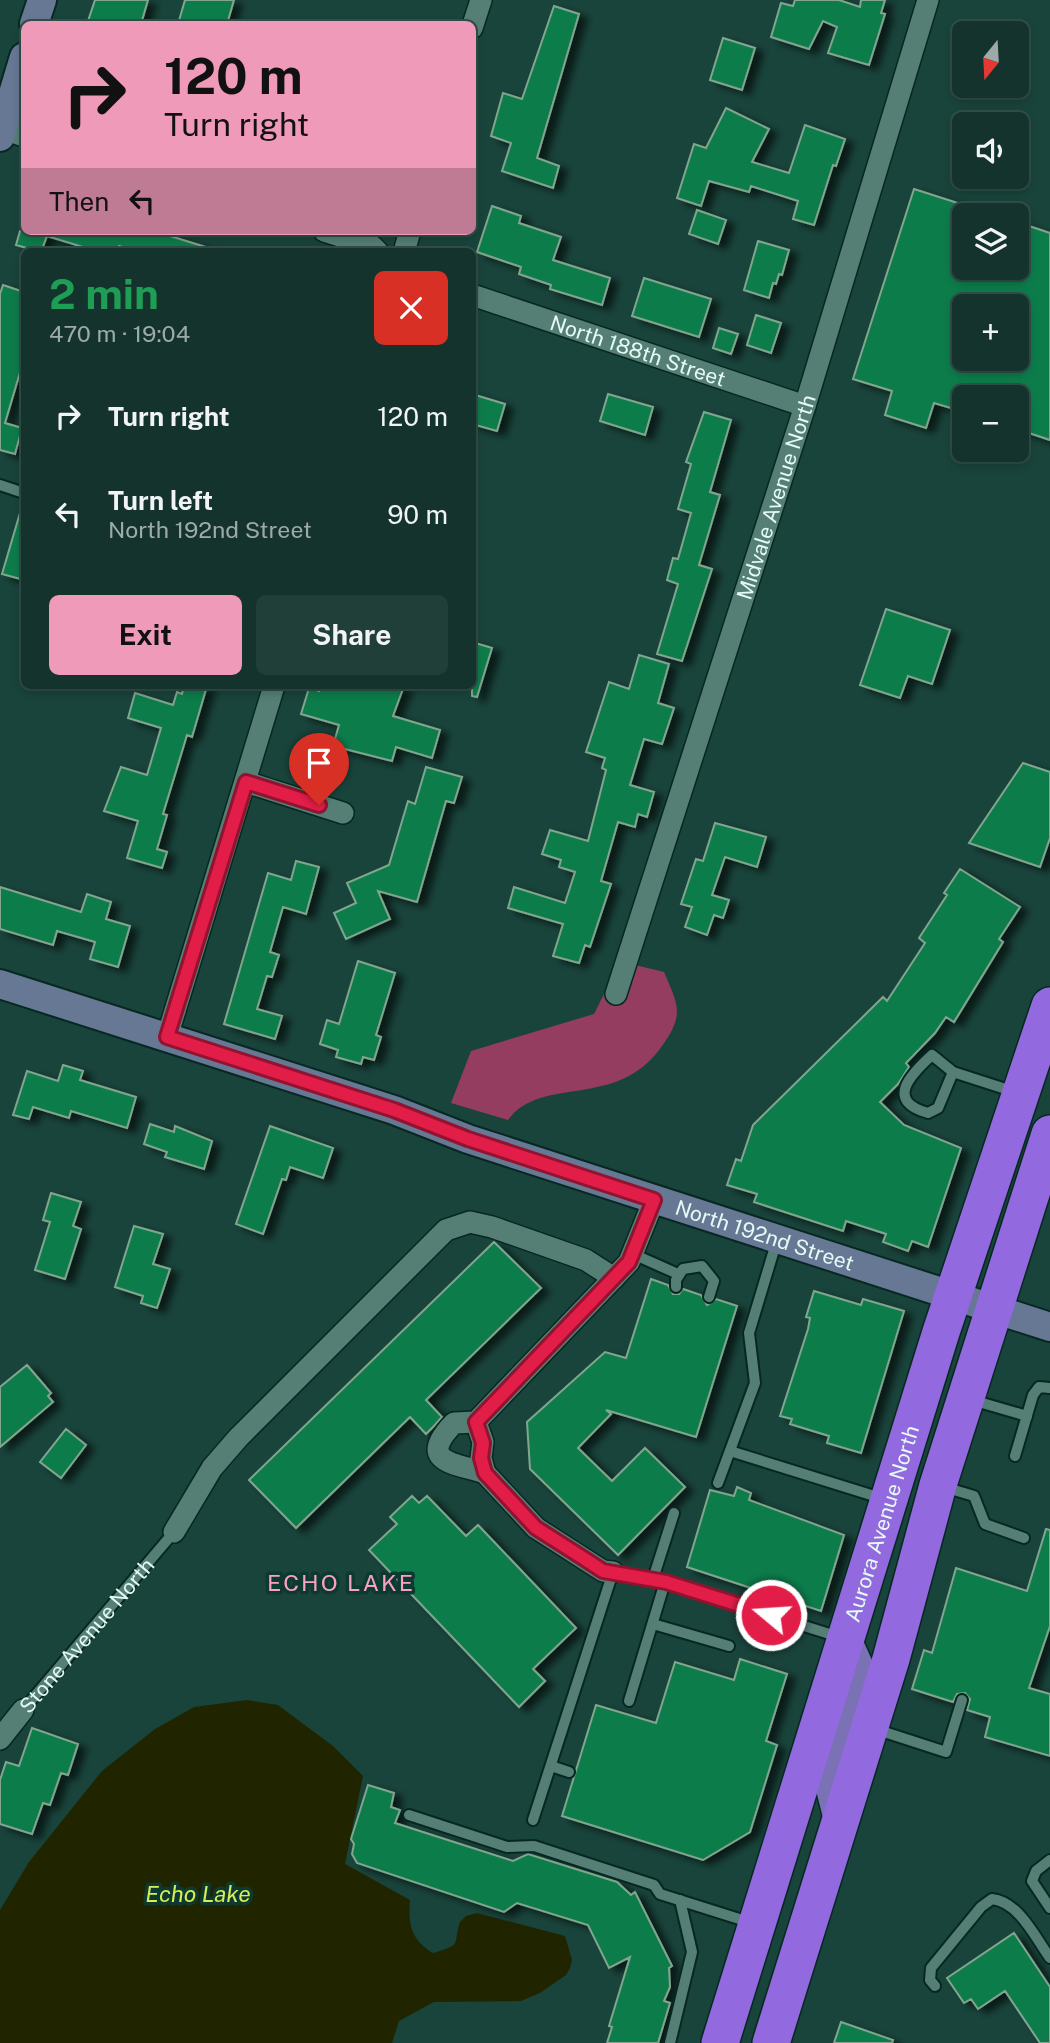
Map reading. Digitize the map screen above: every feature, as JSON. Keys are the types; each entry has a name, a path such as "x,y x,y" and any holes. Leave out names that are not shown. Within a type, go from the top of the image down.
{"highway":[{"name":"Aurora Avenue North","path":"720,2043 953,1297 1050,1006"},
{"name":"Aurora Avenue North","path":"771,2043 869,1727 938,1485 1050,1134"}],"main road":[{"path":"840,1820 830,1780 862,1677 845,1639"}],"street":[{"path":"35,21 42,0"},
{"path":"474,21 481,0"},
{"name":"Midvale Avenue North","path":"616,994 805,406 928,0"},
{"path":"9,134 21,72"},
{"path":"337,235 374,248"},
{"name":"North 188th Street","path":"476,296 805,406"},
{"path":"167,1037 273,689"},
{"path":"246,782 343,813"},
{"name":"North 192nd Street","path":"0,984 394,1110 468,1139 1050,1327"},
{"path":"485,1473 452,1466 442,1458 438,1450 444,1433 454,1423 476,1422 614,1278 633,1254 654,1200"},
{"path":"174,1532 221,1458 446,1230 470,1222 492,1227 586,1260 614,1278"},
{"path":"476,1422 483,1443 481,1458 485,1473 536,1528 603,1571 613,1572"},
{"name":"Stone Avenue North","path":"0,1739 23,1710"}],"lane":[{"path":"0,485 21,492"},
{"path":"922,1047 953,1072 1021,1093"},
{"path":"932,1055 909,1081 903,1094 904,1101 912,1109 928,1113 938,1108 953,1072"},
{"path":"718,1483 755,1383 749,1332 776,1240"},
{"path":"633,1254 678,1274"},
{"path":"678,1274 695,1265 707,1270 714,1281 709,1297"},
{"path":"676,1287 678,1274"},
{"path":"1015,1457 1033,1395 1039,1387 1050,1388"},
{"path":"965,1398 1027,1416"},
{"path":"730,1451 889,1500"},
{"path":"938,1485 974,1496 985,1524 1024,1538"},
{"path":"653,1579 674,1513"},
{"name":"Stone Avenue North","path":"23,1710 174,1532"},
{"path":"533,1820 613,1572 666,1582 845,1639"},
{"path":"629,1701 666,1582"},
{"path":"653,1624 729,1646"},
{"path":"869,1727 946,1752 962,1700"},
{"path":"551,1766 569,1772"},
{"path":"409,1815 507,1847 534,1846 654,1885 660,1894 758,1925"},
{"path":"1050,1860 1036,1871 1032,1881 1050,1908"},
{"path":"935,1986 930,1980 931,1968 981,1907 992,1899 1005,1900 1014,1908 1050,1958"},
{"path":"670,2043 692,1952 680,1900"}],"shaded area":[{"path":"635,965 664,972 677,1009 674,1026 669,1035 644,1066 624,1079 602,1086 540,1098 523,1106 508,1120 451,1103 471,1051 594,1014 607,988"}],"water":[{"name":"Echo Lake","path":"247,1700 278,1705 333,1746 363,1776 345,1864 410,1900 412,1931 426,1948 433,1953 449,1948 455,1943 460,1922 466,1916 477,1913 565,1936 572,1960 566,1975 540,1993 521,2001 434,2002 399,2021 392,2043 0,2043 0,1910 29,1862 102,1771 155,1729 194,1707"}],"building":[{"path":"95,0 148,0 142,21 88,21"},
{"path":"185,0 234,0 228,21 179,21"},
{"path":"795,0 839,0 860,7 861,0 885,0 881,13 885,14 869,65 828,53 837,27 823,21 809,49 771,37 781,3 793,6"},
{"path":"554,6 579,14 537,158 559,166 553,188 502,171 511,143 491,136 503,93 522,99"},
{"path":"723,38 755,48 742,90 710,80"},
{"path":"726,108 769,129 752,162 789,173 805,125 845,139 836,166 833,165 814,225 793,219 798,201 751,186 749,192 709,181 701,206 677,198 694,144 706,148"},
{"path":"914,189 958,203 952,203 952,280 1029,280 1029,226 1050,233 1050,440 1029,433 1029,385 952,385 952,408 934,403 926,428 885,415 892,391 853,379"},
{"path":"492,206 521,216 519,223 561,237 553,260 610,278 602,305 550,289 551,285 519,274 521,267 477,252"},
{"path":"697,210 726,220 718,244 689,234"},
{"path":"21,231 21,235 167,235 209,248 86,248 47,236 42,248 16,245"},
{"path":"758,241 789,250 782,275 779,274 776,284 773,283 769,298 744,290"},
{"path":"644,278 711,299 699,337 632,316"},
{"path":"3,285 21,291 21,369 5,423 21,428 15,454 0,450 0,294"},
{"path":"756,315 781,323 771,353 747,345"},
{"path":"719,328 738,334 731,354 713,348"},
{"path":"608,394 653,407 645,435 600,421"},
{"path":"476,395 505,404 497,431 476,425"},
{"path":"704,412 731,420 710,492 720,495 699,565 712,569 682,661 657,654 678,584 667,580 673,558 678,559 691,513 678,509 691,464 686,462"},
{"path":"20,513 21,513 21,579 2,574"},
{"path":"886,609 950,630 932,684 908,676 900,698 860,685"},
{"path":"476,643 492,648 477,697 472,696 472,689 476,689"},
{"path":"639,655 669,664 658,703 674,708 662,744 644,739 630,785 654,792 647,817 638,814 635,827 618,822 601,881 611,884 590,947 585,945 579,963 553,956 563,924 508,908 514,887 565,903 575,872 559,867 561,860 542,854 550,830 588,841 606,770 602,768 605,758 586,752 609,682 629,689"},
{"path":"183,689 206,689 192,737 187,735 163,814 167,815 157,849 167,852 162,868 127,858 138,821 104,811 121,767 147,775 161,728 128,718 135,693 173,705 177,692 182,694"},
{"path":"309,689 403,689 393,716 440,730 432,758 396,747 392,761 333,746 339,725 301,714"},
{"path":"1023,763 1050,772 1050,838 1040,867 969,843"},
{"path":"426,767 462,777 454,803 446,801 417,902 378,891 390,919 346,939 334,913 356,903 347,883 389,865 408,801 415,804"},
{"path":"715,823 766,837 757,867 725,857 712,895 729,900 723,918 714,915 707,935 685,927 692,907 681,904 696,859 703,861"},
{"path":"296,861 319,867 306,914 283,907 270,952 279,955 272,977 267,976 257,1009 282,1016 275,1039 224,1024 268,873 291,880"},
{"path":"960,869 1020,907 999,939 1003,942 954,1022 946,1017 935,1033 906,1063 909,1067 898,1084 880,1102 904,1125 961,1148 928,1247 912,1241 908,1251 883,1242 886,1234 846,1221 843,1231 754,1202 757,1194 727,1185 736,1159 741,1161 753,1125 883,997 887,1001 925,943 919,938 947,895 944,893"},
{"path":"0,887 81,912 87,894 111,902 106,919 130,926 118,967 90,959 95,942 57,931 53,945 0,929"},
{"path":"358,961 395,973 376,1035 381,1037 374,1060 363,1057 361,1064 336,1057 338,1050 320,1044 327,1020 339,1024"},
{"path":"63,1065 83,1071 80,1080 136,1097 127,1128 71,1111 69,1118 33,1107 29,1119 13,1115 27,1071 58,1081"},
{"path":"150,1124 174,1132 175,1126 212,1141 204,1169 165,1157 167,1152 144,1144"},
{"path":"270,1126 333,1148 323,1178 290,1167 286,1180 282,1179 263,1234 236,1224"},
{"path":"51,1193 81,1202 73,1226 81,1229 65,1279 35,1270 50,1222 43,1220"},
{"path":"134,1226 163,1234 153,1264 170,1269 157,1308 141,1303 143,1296 115,1287"},
{"path":"494,1242 541,1288 426,1400 442,1417 426,1434 410,1417 296,1528 249,1480"},
{"path":"651,1279 668,1285 673,1294 679,1294 683,1289 701,1295 707,1305 716,1299 737,1306 696,1437 606,1410 611,1414 578,1448 612,1481 645,1448 685,1487 618,1555 530,1469 527,1422 605,1352 626,1358"},
{"path":"814,1291 861,1305 863,1299 904,1311 861,1453 827,1443 829,1436 790,1424 792,1419 780,1416 808,1329 810,1318 806,1317"},
{"path":"27,1365 51,1393 48,1396 53,1402 0,1447 0,1387"},
{"path":"66,1429 86,1445 61,1478 40,1462"},
{"path":"737,1487 751,1493 749,1500 844,1535 821,1611 687,1567 710,1490 734,1496"},
{"path":"412,1496 419,1503 427,1496 466,1536 478,1525 576,1628 533,1669 545,1681 519,1707 369,1550 397,1524 390,1517"},
{"path":"1046,1529 1050,1530 1050,1626 1029,1688 1050,1694 1050,1756 985,1737 990,1717 967,1710 970,1699 965,1693 957,1694 953,1702 912,1689 924,1650 932,1653 956,1568 1027,1591"},
{"path":"740,1659 787,1674 766,1741 777,1745 750,1832 703,1860 562,1816 596,1705 656,1723 675,1662 734,1680"},
{"path":"32,1728 78,1744 68,1775 61,1773 50,1805 43,1803 32,1834 0,1824 0,1780 6,1762 19,1766"},
{"path":"368,1785 394,1793 391,1807 400,1810 395,1823 513,1861 528,1854 617,1882 631,1895 635,1892 672,1966 669,1968 670,1987 664,2001 670,2003 658,2043 607,2043 612,2027 609,2026 630,1957 609,1968 588,1925 517,1903 504,1912 357,1863 352,1854 354,1844 351,1839"},
{"path":"1014,1933 1050,1987 1050,2043 1040,2043 1005,1991 978,2009 971,1999 964,2003 947,1978"},
{"path":"841,2022 893,2040 892,2043 834,2043"}],"district":[{"name":"ECHO LAKE","path":"341,1582"}],"route":[{"path":"319,805 246,782 167,1037 394,1110 468,1139 654,1200 629,1262 476,1422 483,1443 481,1458 485,1473 536,1528 603,1571 666,1582 771,1615"}]}
